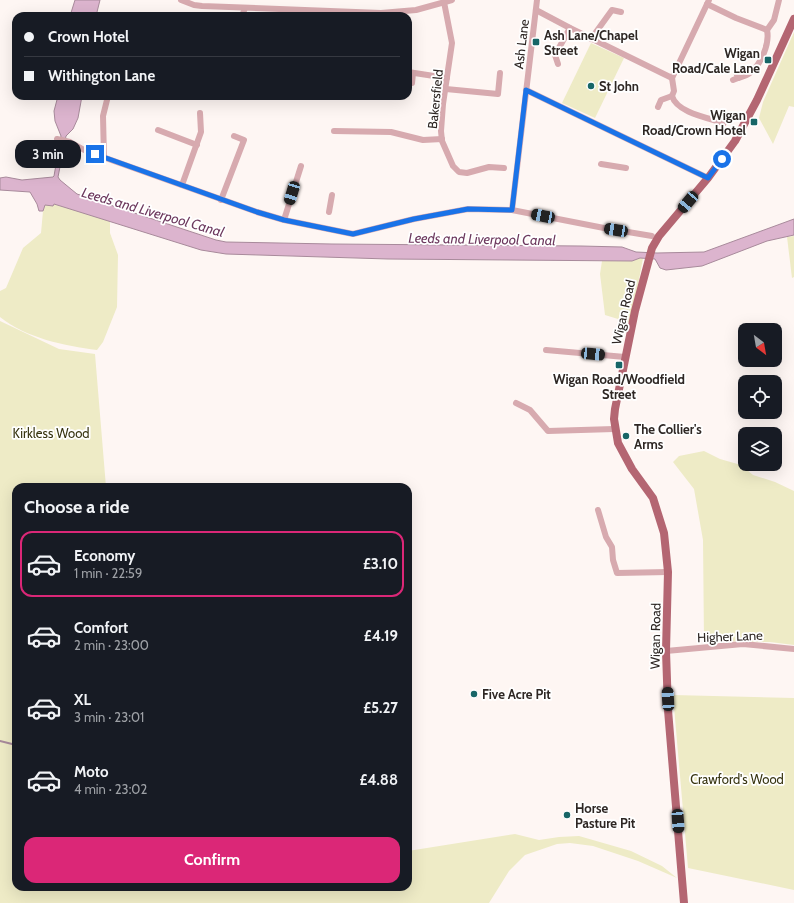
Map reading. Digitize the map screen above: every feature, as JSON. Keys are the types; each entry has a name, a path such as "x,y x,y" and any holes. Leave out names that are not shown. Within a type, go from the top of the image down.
{"main road":[{"name":"Wigan Road","path":"684,903 668,710 666,651 668,572 664,533 652,498 632,469 618,443 614,429 615,409 625,357 652,248 659,236 708,178 735,141 749,115 794,19"}],"street":[{"path":"181,0 245,8 354,12"},
{"path":"393,12 416,10 452,0"},
{"name":"Ash Lane","path":"512,210 537,0"},
{"path":"736,72 735,79 750,73 763,54 768,42 767,30 774,20 779,0"},
{"name":"Bakersfield","path":"444,2 452,43 442,124 442,139 453,166 459,172 466,173 488,167 504,168"},
{"path":"724,123 681,108 673,101 672,96 674,91 672,78 708,2 736,18 767,30"},
{"path":"244,12 245,8"},
{"path":"536,10 591,39 672,78"},
{"path":"591,39 612,10 621,12"},
{"path":"558,64 555,55 570,28"},
{"path":"412,73 447,78"},
{"path":"446,89 498,94 500,73"},
{"path":"526,90 708,178"},
{"path":"658,107 661,100 672,96"},
{"path":"104,158 102,116 107,100"},
{"path":"182,185 201,132 200,113"},
{"path":"717,121 720,113"},
{"path":"158,130 197,145"},
{"path":"334,131 391,132 423,140 442,139"},
{"path":"221,200 244,140 234,136"},
{"path":"57,139 70,142 86,151 104,158 221,200 284,220 353,234 414,219 468,209 512,210 652,236"},
{"path":"601,164 626,168"},
{"path":"284,220 300,166"},
{"path":"329,212 332,195"},
{"path":"546,350 625,357"},
{"path":"516,403 530,410 548,431 614,429"},
{"path":"598,510 606,537 612,547 613,560 617,573 668,572"},
{"name":"Higher Lane","path":"666,651 743,644 794,649"}],"green space":[{"path":"794,32 794,107 789,106 773,144 759,118 763,102"},
{"path":"591,43 624,58 595,118 562,103"},
{"path":"54,204 110,220 110,233 118,255 117,307 103,342 97,350 72,346 34,336 10,324 0,317 0,291 6,288 23,248 41,233 45,205"},
{"path":"794,236 794,277 792,278 787,237"},
{"path":"643,258 631,323 605,315 600,274 602,261 632,261"},
{"name":"Kirkless Wood","path":"0,321 59,349 95,354 106,483 12,483 12,891 412,891 412,850 515,834 539,840 579,836 631,851 662,866 677,878 638,861 593,846 570,843 557,844 525,855 509,871 489,903 0,903"},
{"path":"704,451 720,459 738,464 738,471 748,471 753,475 775,482 794,491 794,645 770,642 704,641 703,540 694,489 673,462 679,456"},
{"name":"Crawford's Wood","path":"673,695 794,698 794,890 688,868"}],"shaded area":[{"path":"75,0 100,0 97,12 71,12"},
{"name":"Leeds and Liverpool Canal","path":"57,100 81,100 78,118 73,129 66,136 58,177 77,194 226,242 622,247 636,252 657,253 704,252 794,219 794,235 767,241 702,266 666,270 660,268 655,259 640,258 632,261 388,259 226,254 201,250 54,204 53,206 45,205 43,211 39,211 30,192 0,190 0,178 6,177 22,180 54,176 61,136 55,121 54,111"}],"waterway":[{"path":"0,741 12,744"}],"place":[{"name":"Ash Lane/Chapel Street","path":"536,42"},
{"name":"Wigan Road/Cale Lane","path":"768,60"},
{"name":"St John","path":"591,86"},
{"name":"Wigan Road/Crown Hotel","path":"754,122"},
{"name":"Wigan Road/Woodfield Street","path":"619,365"},
{"name":"The Collier's Arms","path":"626,436"},
{"name":"Five Acre Pit","path":"474,694"},
{"name":"Horse Pasture Pit","path":"567,815"}],"route":[{"path":"95,154 257,212 284,220 353,234 414,219 468,209 512,210 526,90 708,178 722,159"}]}
